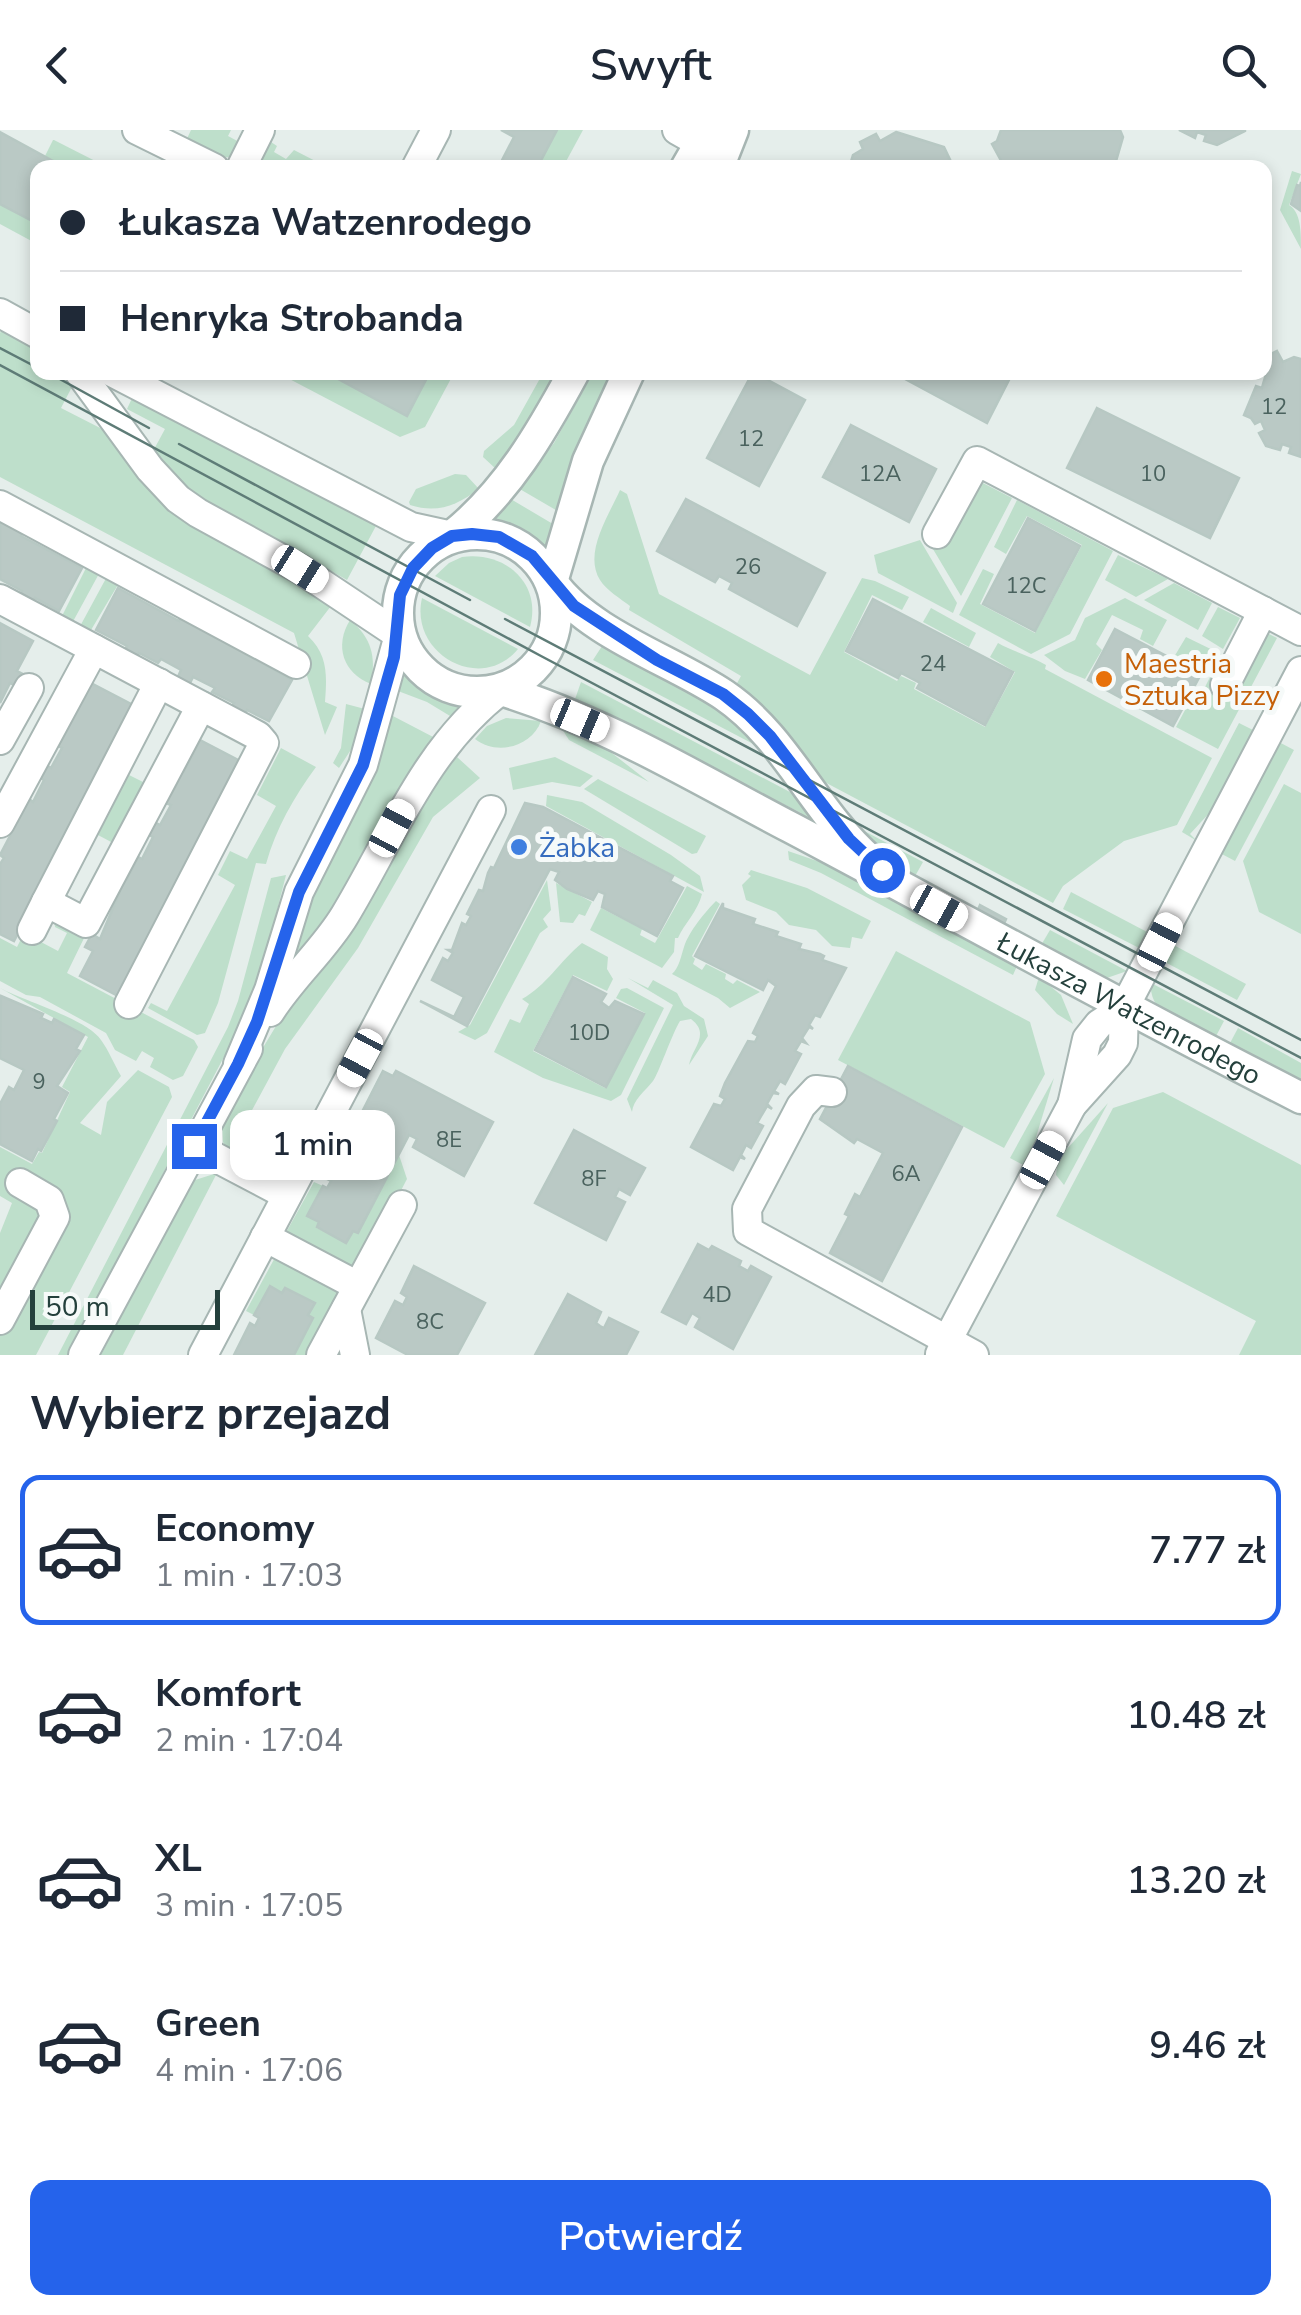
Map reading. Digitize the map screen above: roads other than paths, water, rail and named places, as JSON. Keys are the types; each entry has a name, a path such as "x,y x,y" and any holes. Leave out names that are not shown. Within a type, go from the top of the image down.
{"street":[{"path":"137,130 198,160"},
{"path":"244,160 260,130"},
{"path":"420,160 436,130"},
{"path":"721,160 733,130"},
{"path":"0,313 30,330"},
{"path":"85,380 150,469 178,499 300,569 399,635 417,665 439,683 470,692 501,690"},
{"path":"83,1355 238,1064 280,997 344,917 414,790 474,714 526,675 548,642 557,606 552,582 539,563 510,542 489,534 452,536 411,526 128,380"},
{"path":"238,1064 269,990 299,892 363,765 399,635 398,605 409,574 432,548 480,512 526,456 569,380"},
{"path":"552,582 588,460 625,380"},
{"path":"937,534 976,461 1301,631"},
{"path":"0,506 296,664"},
{"name":"Łukasza Watzenrodego","path":"552,582 574,606 657,660 723,694 748,714 770,736 862,853 905,888"},
{"path":"0,599 258,736 264,747 129,1004"},
{"path":"1225,684 1264,611"},
{"path":"0,823 94,648"},
{"path":"944,1348 1072,1106 1118,1055 1124,1043 1124,1008 1301,671"},
{"path":"32,930 158,683"},
{"path":"0,740 29,688"},
{"name":"Łukasza Watzenrodego","path":"501,690 600,728 1124,1008 1301,1098"},
{"path":"46,902 86,923 201,706"},
{"path":"0,753 28,768"},
{"path":"203,1355 491,810"},
{"path":"832,1092 816,1090 801,1106 746,1209 745,1225 753,1236 944,1348 974,1355"},
{"path":"194,1146 287,1195"},
{"path":"0,1320 56,1217 50,1200 20,1183"},
{"path":"321,1355 402,1206"},
{"path":"266,1237 352,1297"},
{"path":"352,1297 355,1355"}],"tram line":[{"path":"0,348 30,364"},
{"path":"0,365 1301,1058"},
{"path":"62,380 149,428"},
{"path":"179,444 470,600"},
{"path":"505,619 1301,1040"}],"place":[{"name":"Maestria Sztuka Pizzy","path":"1104,679"},
{"name":"Żabka","path":"519,847"}]}
